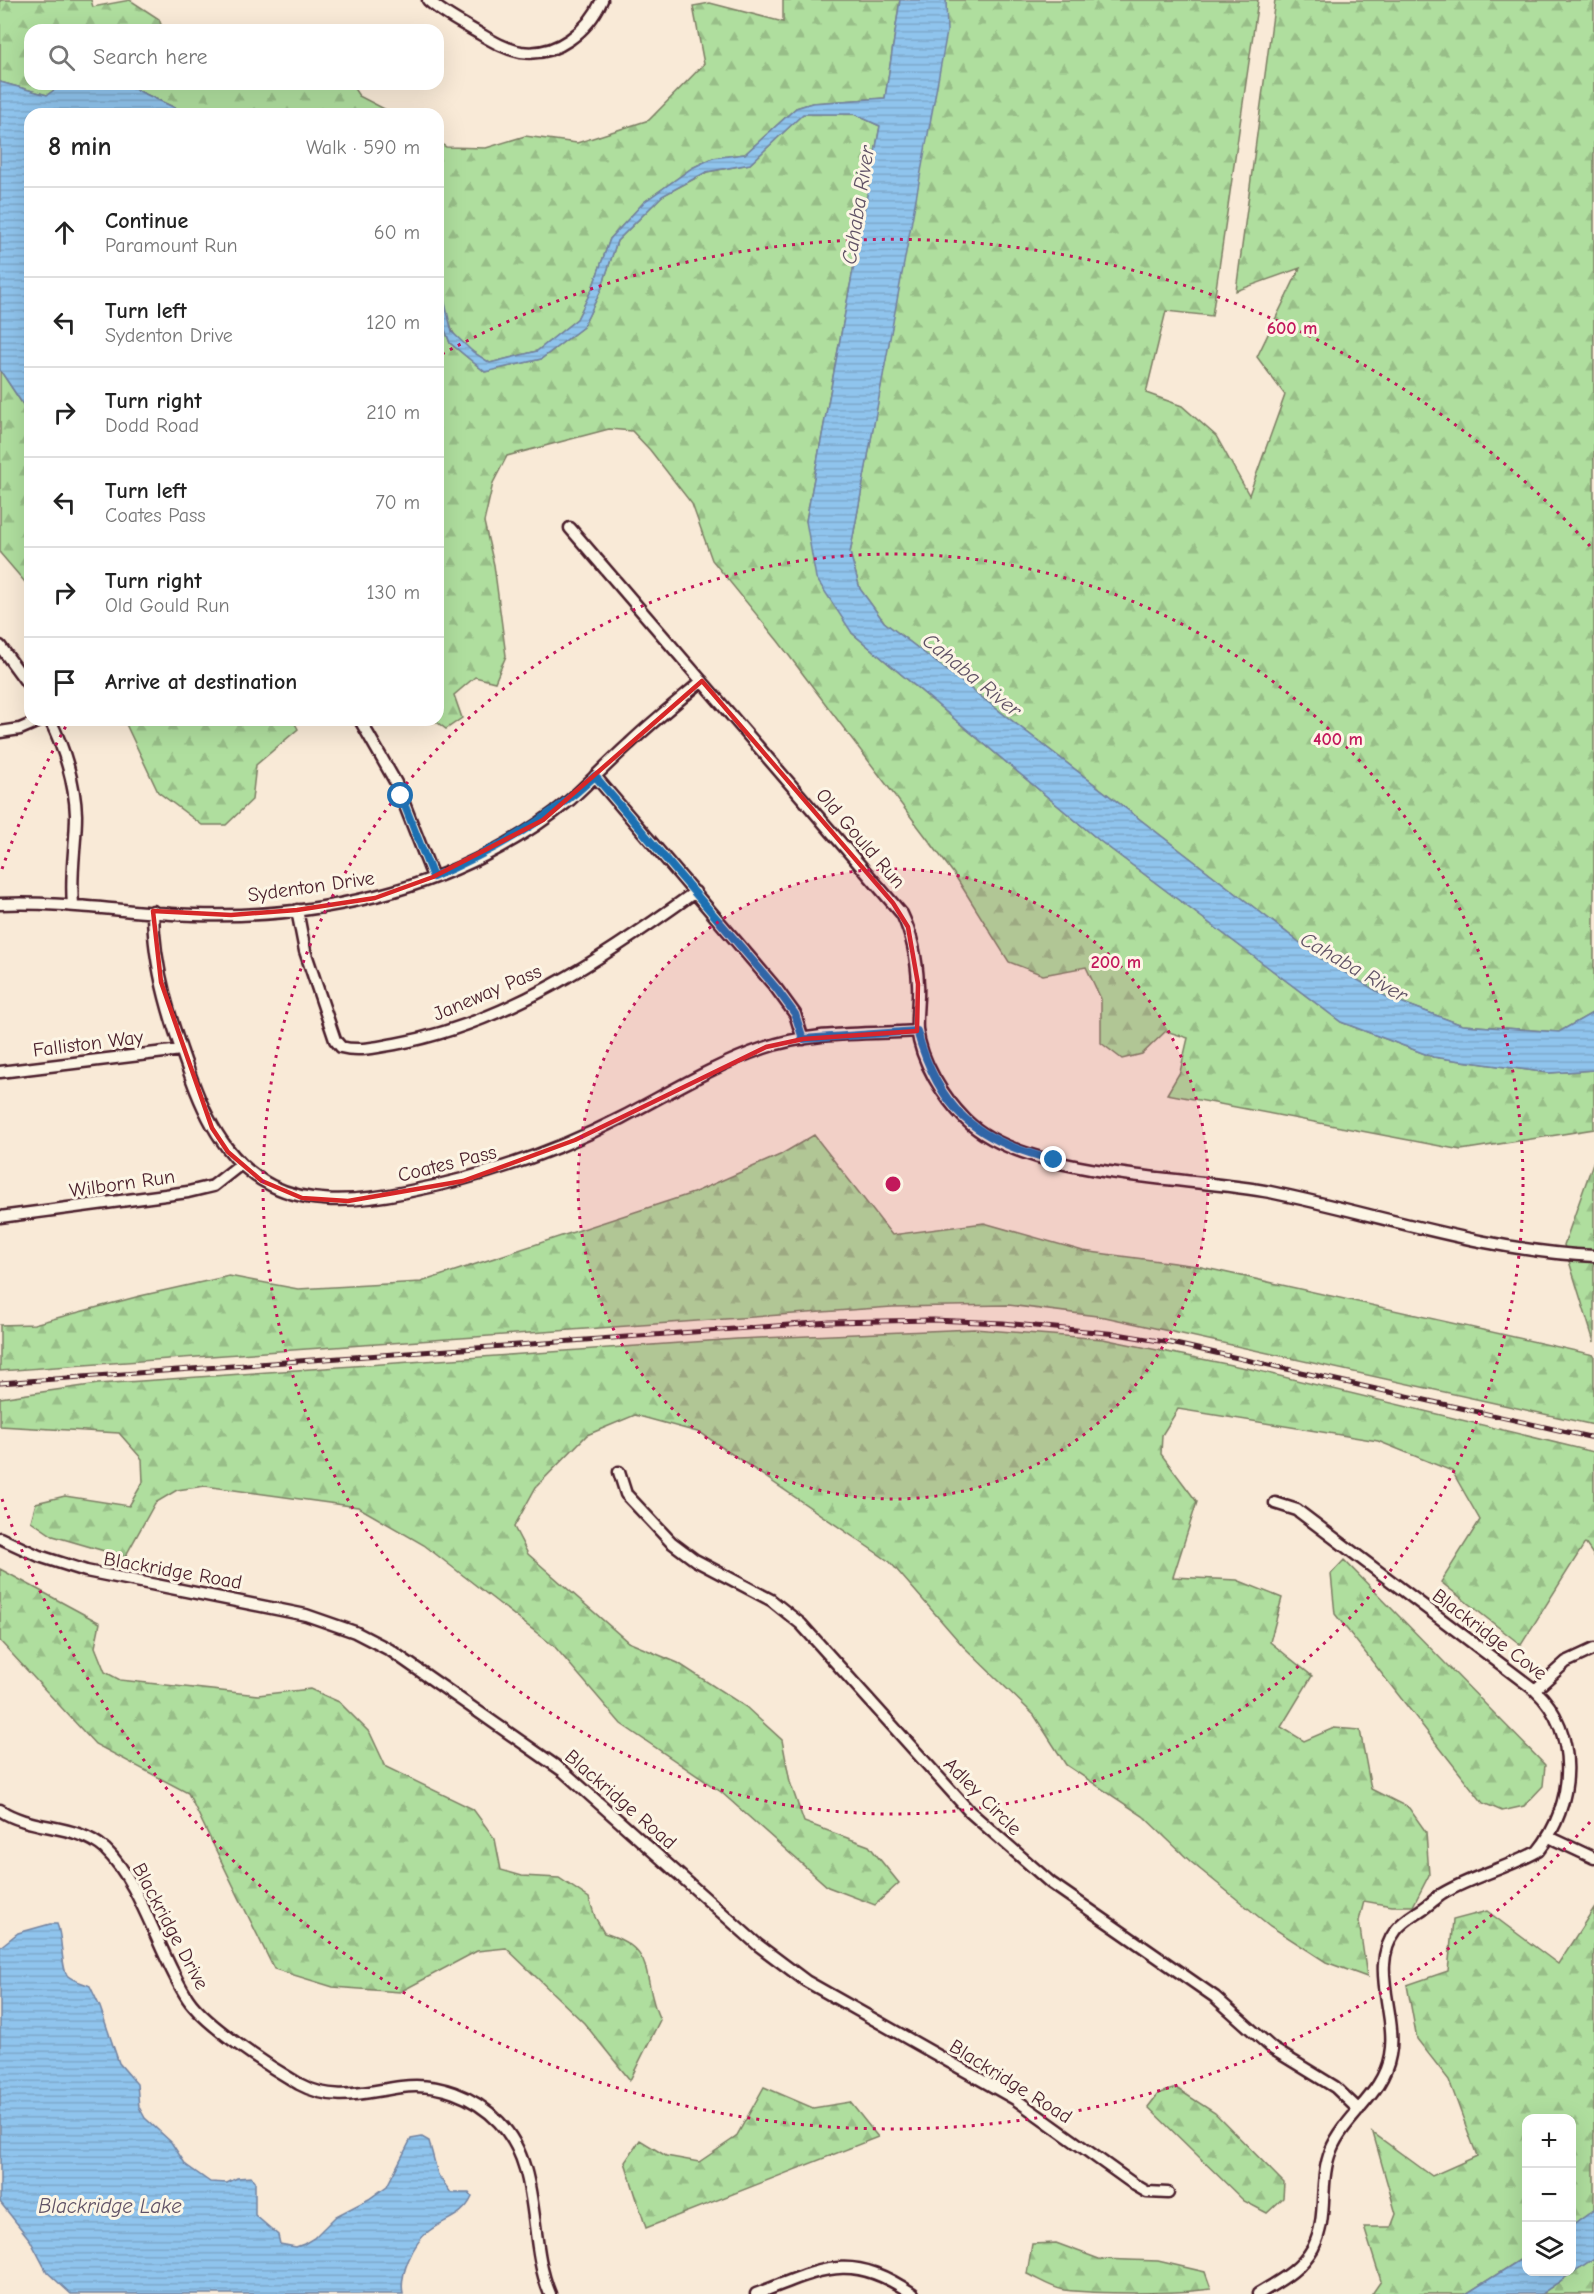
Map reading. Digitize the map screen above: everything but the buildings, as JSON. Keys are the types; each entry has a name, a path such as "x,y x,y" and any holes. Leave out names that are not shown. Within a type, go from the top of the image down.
{"street":[{"path":"428,0 442,12 504,47 521,52 537,52 569,41 585,27 602,0"},
{"name":"Old Gould Run","path":"570,528 902,914 915,957 918,984 917,1031 924,1056 935,1080 966,1120 997,1143 1018,1151 1073,1164 1169,1181 1268,1192 1542,1254 1594,1257"},
{"path":"0,646 24,679"},
{"name":"Sydenton Drive","path":"0,904 73,904 231,915 297,910 375,898 433,877 502,844 543,820 702,681"},
{"path":"0,732 27,726"},
{"path":"53,726 73,791 76,813 73,904"},
{"path":"363,726 396,783 433,877"},
{"path":"595,776 695,892 795,1014 803,1039"},
{"name":"Janeway Pass","path":"297,910 305,951 335,1040 340,1047 363,1050 444,1032 511,1006 608,953 695,892"},
{"name":"Coates Pass","path":"153,911 155,952 181,1050 212,1128 241,1164 262,1181 302,1198 330,1201 383,1197 494,1173 575,1140 725,1063 766,1047 803,1039 917,1031"},
{"name":"Falliston Way","path":"0,1072 181,1050"},
{"name":"Wilborn Run","path":"0,1217 188,1192 213,1186 241,1164"},
{"name":"Adley Circle","path":"619,1472 626,1494 676,1547 771,1600 801,1624 970,1812 1007,1848 1051,1883 1215,1997 1287,2059 1335,2087 1359,2110"},
{"name":"Blackridge Cove","path":"1258,2294 1292,2274 1313,2247 1323,2218 1322,2184 1331,2150 1341,2132 1375,2092 1390,2055 1391,2028 1384,1969 1387,1946 1394,1933 1404,1920 1443,1894 1538,1851 1549,1837 1561,1813 1566,1786 1567,1760 1558,1719 1535,1690 1297,1510 1275,1503"},
{"name":"Blackridge Road","path":"0,1538 39,1556 86,1571 306,1615 372,1640 563,1771 758,1945 806,1981 1015,2099 1135,2185 1147,2192 1168,2193"},
{"path":"1535,1690 1566,1662 1594,1649"},
{"name":"Blackridge Drive","path":"0,1810 26,1823 83,1836 105,1850 127,1879 193,2006 212,2023 290,2078 307,2088 337,2096 352,2096 401,2087 436,2088 454,2093 489,2112 510,2138 525,2170 538,2257 549,2294"},
{"path":"1549,1837 1594,1858"},
{"path":"756,2294 822,2269 847,2266 874,2271 913,2294"}],"highlighted area":[{"path":"702,681 893,903 908,927 918,984 917,1031 803,1039 766,1047 575,1140 463,1181 348,1201 302,1198 262,1181 228,1152 212,1128 161,982 153,911 231,915 297,910 375,898 433,877 543,820"}],"green space":[{"path":"0,0 91,0 93,7 130,0 159,19 161,24 24,24 24,89 0,82"},
{"path":"783,0 900,0 885,98 812,103 796,108 745,154 713,158 692,168 644,202 610,239 592,289 577,319 537,351 490,363 463,344 452,330 444,304 444,146 486,148 525,136 577,143 649,120 704,64 693,6 710,3 783,22"},
{"path":"946,0 1258,0 1212,316 1166,311 1146,393 1182,406 1216,436 1249,495 1285,395 1257,357 1300,268 1236,291 1275,0 1594,0 1594,1012 1559,1032 1462,1025 1387,997 1321,959 884,622 860,589 850,553 946,32"},
{"path":"29,90 54,90 47,95"},
{"path":"137,90 355,90 359,96 382,108 175,108"},
{"path":"803,114 854,114 880,126 806,521 852,633 1100,841 1341,1022 1433,1057 1549,1073 1594,1070 1594,1129 1461,1150 1167,1094 1180,1072 1188,1038 1166,1031 1142,1054 1122,1059 1101,1043 1101,999 1086,967 1043,975 1009,962 954,874 778,641 712,560 692,504 650,450 632,431 609,429 507,456 493,483 484,522 494,565 506,656 495,682 475,677 454,695 462,718 446,729 442,726 444,726 444,327 450,343 485,372 541,359 583,327 601,290 617,241 662,196 707,172 750,164"},
{"path":"0,370 24,406 24,581 0,553"},
{"path":"127,726 296,726 298,729 256,765 252,800 226,825 202,825 158,792"},
{"path":"814,1135 892,1235 984,1223 1083,1251 1197,1266 1594,1355 1594,1425 1105,1317 1008,1305 892,1307 0,1371 0,1325 34,1324 140,1296 229,1276 298,1289 421,1282 693,1193 780,1155"},
{"path":"1594,1160 1594,1342 1564,1245"},
{"path":"974,1329 1103,1339 1251,1369 1594,1452 1594,1556 1585,1543 1521,1645 1441,1582 1480,1520 1452,1471 1378,1441 1178,1409 1162,1435 1161,1454 1197,1502 1173,1577 1237,1580 1282,1598 1270,1642 1312,1676 1281,1727 1304,1741 1334,1728 1360,1730 1371,1789 1409,1808 1426,1832 1429,1875 1413,1906 1392,1906 1364,1901 1359,1921 1367,1977 1326,1962 1270,1926 1191,1862 1143,1816 1066,1765 1034,1715 963,1646 890,1562 701,1433 635,1415 587,1435 536,1487 514,1527 528,1554 628,1642 678,1663 746,1707 782,1740 790,1782 804,1822 869,1846 899,1883 875,1905 828,1887 721,1792 621,1724 555,1647 424,1545 358,1507 205,1486 177,1490 155,1503 125,1557 53,1536 31,1521 36,1503 65,1496 129,1506 143,1482 142,1459 119,1433 0,1426 0,1398 98,1384 737,1339"},
{"path":"1344,1560 1545,1765 1543,1786 1524,1806 1502,1811 1483,1803 1335,1614 1331,1574"},
{"path":"0,1569 100,1623 95,1647 105,1672 120,1680 258,1695 310,1689 339,1702 370,1733 386,1767 473,1809 495,1839 501,1870 522,1876 559,1878 589,1898 595,1917 604,1933 622,1940 634,1948 641,1957 646,1967 654,2005 660,2020 630,2080 584,2023 506,1948 477,1951 400,1992 333,1987 274,1969 188,1793 95,1744 0,1641"},
{"path":"1594,1908 1594,2210 1576,2223 1576,2114 1522,2114 1522,2259 1466,2294 1372,2294 1381,2281 1364,2227 1391,2227 1396,2214 1373,2133 1432,2176 1477,2156 1449,2080 1417,2039 1407,1985 1448,1971 1453,1920 1487,1911 1558,1964"},
{"path":"764,2087 813,2108 850,2102 878,2137 646,2228 625,2162 640,2140 666,2156 699,2162 736,2137"},
{"path":"1176,2088 1215,2113 1284,2183 1283,2198 1267,2213 1244,2201 1148,2107 1158,2094"},
{"path":"1056,2243 1099,2259 1158,2261 1205,2272 1211,2289 1138,2293 1059,2289 1027,2274 1032,2244"},
{"path":"1594,2258 1594,2294 1541,2294 1568,2276 1576,2276 1576,2270"}],"water":[{"path":"900,0 946,0 947,32 850,553 860,589 884,622 1321,959 1387,997 1462,1025 1559,1032 1594,1012 1594,1070 1549,1073 1433,1057 1341,1022 1100,841 852,633 816,578 806,521 880,126 854,114 803,114 750,164 706,172 662,196 617,241 601,290 583,327 541,359 485,372 450,343 444,327 444,299 452,332 473,352 490,363 537,351 577,319 592,289 610,239 644,202 692,168 713,158 745,154 796,108 812,103 885,98"},
{"path":"0,82 47,95 54,90 137,90 175,108 24,108 24,406 0,370"},
{"name":"Blackridge Lake","path":"57,1924 59,1930 66,1973 73,1979 90,1986 100,2007 119,2063 137,2084 139,2107 145,2118 171,2142 186,2165 210,2182 227,2183 237,2178 251,2177 255,2182 255,2215 278,2235 280,2244 296,2247 314,2238 336,2216 369,2199 387,2186 411,2139 422,2137 429,2141 438,2175 451,2193 469,2193 472,2197 464,2209 429,2231 418,2243 405,2269 403,2294 71,2294 47,2272 30,2240 0,2202 0,1947 18,1933"},
{"path":"1594,2210 1594,2258 1576,2270 1576,2223"},
{"path":"1522,2259 1522,2276 1568,2276 1541,2294 1466,2294"}],"railway":[{"path":"0,1383 830,1322 933,1320 1003,1323 1117,1334 1171,1343 1594,1438"}],"route":[{"path":"401,796 433,877 502,844 543,820 570,800 595,776 776,988 795,1014 803,1039 917,1031 924,1056 935,1080 966,1120 997,1143 1054,1160"}],"water label":[{"name":"Cahaba River","path":"858,205"},
{"name":"Cahaba River","path":"972,675"},
{"name":"Cahaba River","path":"1354,967"}]}
